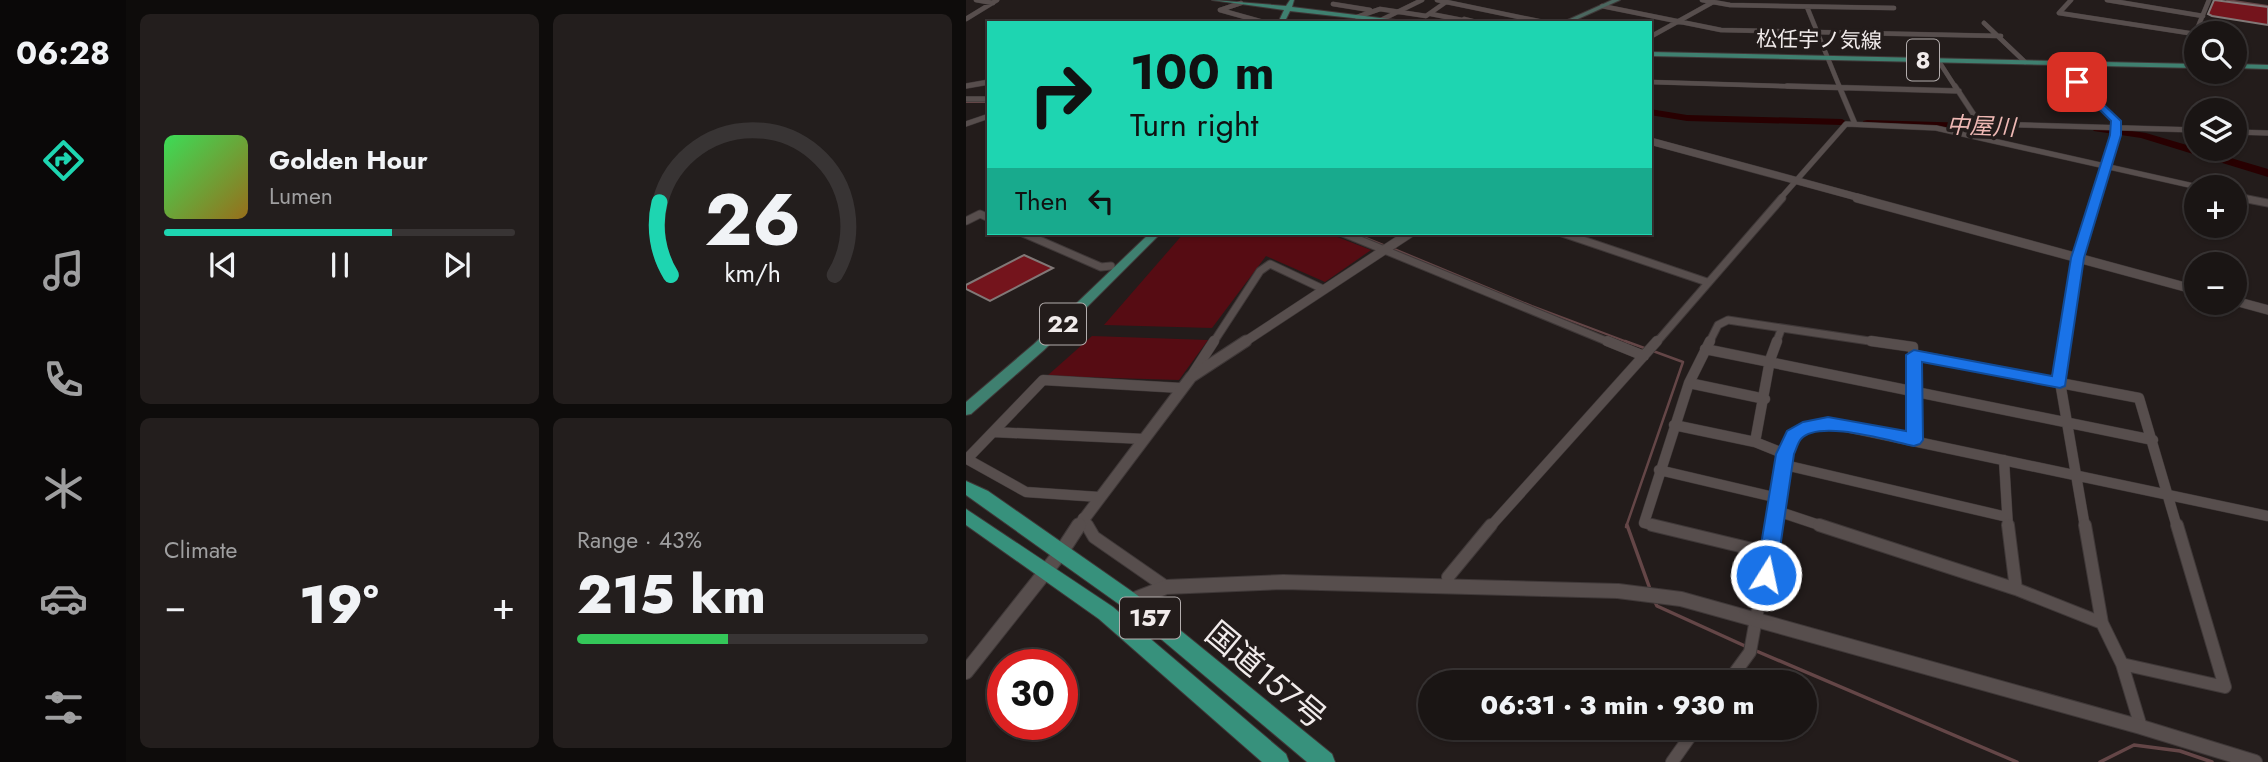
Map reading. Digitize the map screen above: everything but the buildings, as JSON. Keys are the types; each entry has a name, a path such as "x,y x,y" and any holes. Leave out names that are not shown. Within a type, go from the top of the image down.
{"highway":[{"name":"国道157号","path":"966,488 1062,551 1130,601 1324,762"},
{"name":"国道157号","path":"966,516 1106,613 1278,762"}],"main road":[{"path":"1215,0 1359,20 1370,15 1393,21"},
{"path":"1282,21 1286,8 1285,0"},
{"path":"1276,21 1293,0"},
{"path":"1568,21 1616,0"},
{"name":"松任宇ノ気線","path":"1652,54 2184,66"},
{"path":"2247,66 2268,66"},
{"name":"22","path":"966,398 1051,324 1143,235"},
{"name":"22","path":"966,410 1039,347 1154,235"}],"street":[{"path":"976,0 995,1"},
{"path":"1381,20 1422,0"},
{"path":"1437,0 1538,21"},
{"path":"1702,0 1731,5 1894,8"},
{"path":"2071,0 2059,13 2195,34 2208,0"},
{"path":"2107,0 2203,16"},
{"path":"966,19 995,1"},
{"path":"1431,14 1447,2"},
{"path":"1652,36 1713,2"},
{"path":"1241,3 1220,10 1256,21"},
{"path":"1333,4 1370,15 1384,9 1469,21"},
{"path":"1602,6 1721,30 2001,36"},
{"path":"1807,7 1855,124"},
{"path":"1984,23 2001,36 2025,62"},
{"path":"1938,60 1978,121 1986,124 2184,131"},
{"path":"2057,63 2116,121 2078,258 2060,367 2060,383 2102,623 2122,664 2141,727"},
{"path":"966,86 987,82"},
{"path":"1652,82 1959,91"},
{"path":"966,99 987,99"},
{"path":"966,124 987,117"},
{"path":"1449,587 1448,577 1476,542 1647,352 1846,124 1936,128 2184,184"},
{"path":"2247,133 2266,134"},
{"path":"1652,142 2184,287"},
{"path":"2247,199 2268,203"},
{"path":"966,221 981,214 987,217"},
{"path":"1028,235 1101,267 1111,266"},
{"path":"1349,235 1387,247 1647,352"},
{"path":"1191,377 1407,235"},
{"path":"1568,235 1707,282"},
{"path":"966,672 1046,572 1083,518 1191,377 1260,271 1270,264 1324,289"},
{"path":"2247,304 2268,310"},
{"path":"1769,553 1644,523 1689,383 1718,325 1728,320 1781,330 1913,347 1914,440"},
{"path":"1755,442 1770,360 1781,330"},
{"path":"1705,349 1770,360 2152,440"},
{"path":"1914,355 2139,398 2225,687 2122,664"},
{"path":"1099,498 1026,492 967,459 1043,380 1181,388"},
{"path":"1689,383 1765,399"},
{"path":"1736,670 1751,647 1758,620 1785,460 1793,435 1809,426 1828,423 2268,516"},
{"path":"1674,425 1755,442 1785,460 2007,517"},
{"path":"993,432 1143,439"},
{"path":"2004,460 2007,517 2016,589"},
{"path":"1659,470 1778,498"},
{"path":"1777,511 2016,589 2102,623"},
{"path":"1083,518 1094,537 1166,587"},
{"path":"1130,601 1166,587 1283,582 1618,591 1681,599 2141,727 2255,762"},
{"path":"1671,762 1687,740"}],"shaded area":[{"path":"1182,235 1332,235 1371,250 1325,282 1266,256 1212,328 1104,325"},
{"path":"1092,336 1208,340 1179,380 1047,376"}],"waterway":[{"path":"2227,0 2268,6"},
{"path":"966,102 987,102"},
{"name":"中屋川","path":"1652,112 1687,118 1842,122"},
{"name":"中屋川","path":"1867,123 2007,127"},
{"name":"中屋川","path":"2098,129 2142,135 2268,173"},
{"path":"1359,235 1386,246"},
{"path":"1392,248 1630,343"},
{"path":"1625,341 1647,349"},
{"path":"1626,527 1683,362 1653,351"},
{"path":"1627,525 1650,589"},
{"path":"1655,602 1657,606 1745,646"},
{"path":"1754,650 2017,762"},
{"path":"2100,762 2134,745 2180,751 2212,762"}],"route":[{"path":"1766,575 1785,454 1793,435 1809,426 1828,423 1914,440 1914,355 2060,383 2060,367 2078,258 2115,135 2116,121 2077,82"}]}
